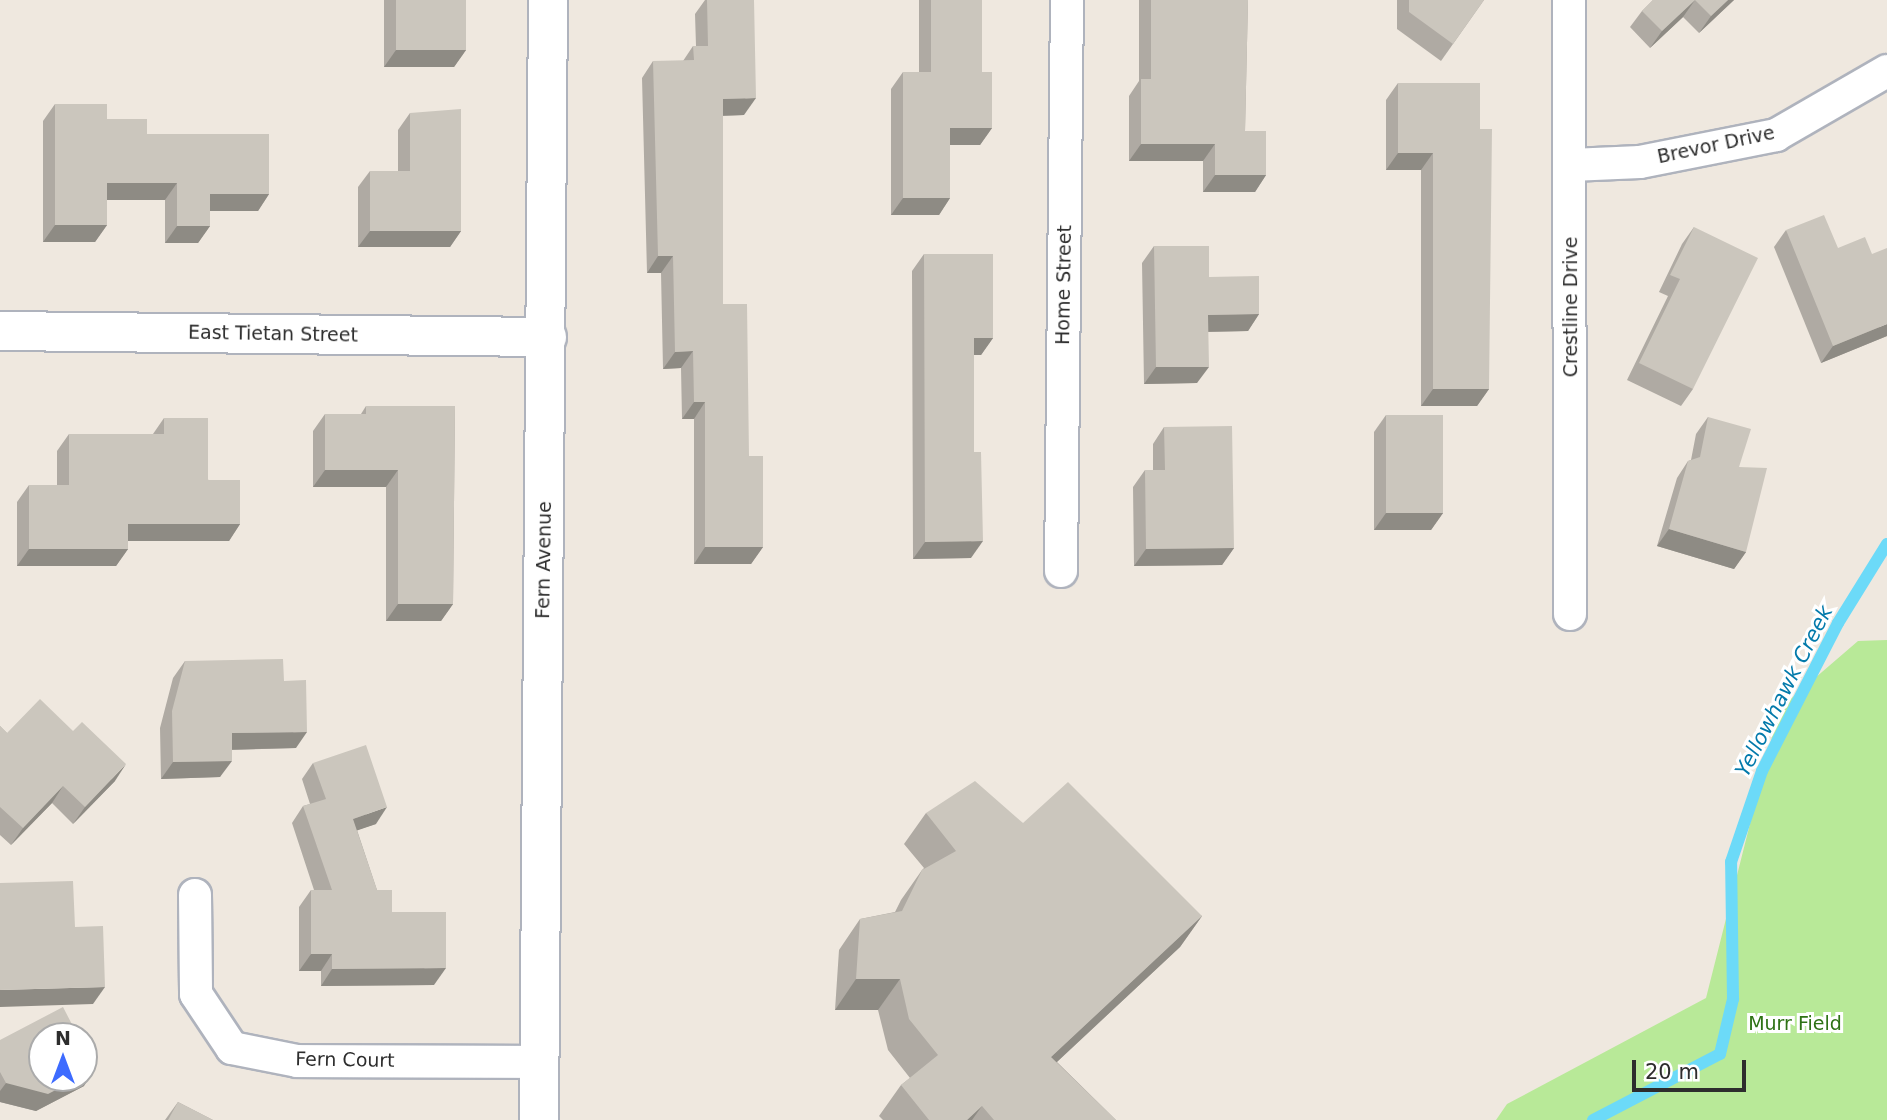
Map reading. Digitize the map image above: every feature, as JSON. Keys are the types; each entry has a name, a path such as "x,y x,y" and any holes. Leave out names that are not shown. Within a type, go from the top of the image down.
{"main road":[{"name":"Fern Avenue","path":"539,1120 548,0"},
{"name":"East Tietan Street","path":"0,331 547,337"}],"street":[{"name":"Home Street","path":"1061,571 1067,0"},
{"name":"Crestline Drive","path":"1569,0 1570,614"},
{"name":"Brevor Drive","path":"1571,165 1640,162 1776,135 1887,71"},
{"name":"Fern Court","path":"195,895 196,994 232,1048 297,1062 540,1062"}],"green space":[{"name":"Murr Field","path":"1887,640 1887,1120 1496,1120 1507,1104 1706,998 1779,709 1858,641"}],"building":[{"path":"396,0 466,0 466,50 396,50"},
{"path":"707,0 754,0 756,98 723,99 723,304 747,304 749,456 763,456 763,547 705,547 705,402 694,402 693,351 675,352 673,256 658,256 653,61 694,60 693,46 708,46"},
{"path":"931,0 982,0 982,72 992,72 992,128 950,128 950,198 903,198 903,72 931,72"},
{"path":"1151,0 1248,0 1245,131 1266,131 1266,175 1215,175 1215,144 1141,144 1141,79 1151,79"},
{"path":"1409,0 1484,0 1453,44 1409,12"},
{"path":"1653,0 1695,0 1662,31 1642,11"},
{"path":"1695,0 1728,0 1711,16"},
{"path":"1398,83 1480,83 1480,129 1492,129 1489,389 1433,389 1433,153 1398,153"},
{"path":"55,104 107,104 107,119 147,119 147,134 269,134 269,194 210,194 210,226 177,226 177,183 107,183 107,225 55,225"},
{"path":"461,109 461,231 370,231 370,171 410,171 410,113"},
{"path":"1824,215 1838,248 1865,237 1872,254 1887,248 1887,324 1833,346 1786,230"},
{"path":"1694,227 1758,258 1693,389 1639,363 1680,279 1670,275"},
{"path":"1154,246 1209,246 1209,277 1259,276 1259,314 1208,315 1209,367 1156,367"},
{"path":"924,254 993,254 993,338 974,338 974,452 981,452 983,541 925,542"},
{"path":"366,406 455,406 453,604 398,604 398,470 325,470 325,414 366,414"},
{"path":"1386,415 1443,415 1443,513 1386,513"},
{"path":"1708,417 1751,429 1739,467 1767,468 1746,552 1669,529 1688,461 1700,457"},
{"path":"164,418 208,418 208,480 240,480 240,524 128,524 128,549 29,549 29,485 69,485 69,434 164,434"},
{"path":"1232,426 1234,548 1146,549 1145,470 1165,470 1164,427"},
{"path":"283,659 284,681 306,680 307,732 232,733 232,761 173,762 172,711 185,661"},
{"path":"40,699 73,731 82,722 126,764 85,807 63,786 23,828 0,807 0,726 7,733"},
{"path":"366,745 387,807 353,819 377,890 392,890 392,912 446,912 446,968 332,969 332,954 311,954 311,890 332,890 303,806 326,799 313,763"},
{"path":"975,781 1023,823 1068,782 1202,916 1051,1057 1116,1120 994,1120 982,1106 967,1120 929,1120 901,1085 938,1055 909,1019 900,979 856,979 860,919 902,911 922,870 956,851 926,813"},
{"path":"73,881 75,927 103,926 105,987 0,990 0,883"},
{"path":"63,1007 71,1022 34,1022"},
{"path":"28,1025 28,1089 6,1083 0,1072 0,1040"},
{"path":"178,1102 213,1120 168,1120"}],"waterway":[{"name":"Yellowhawk Creek","path":"1593,1120 1720,1054 1733,999 1731,862 1762,771 1838,623 1887,544"}]}
